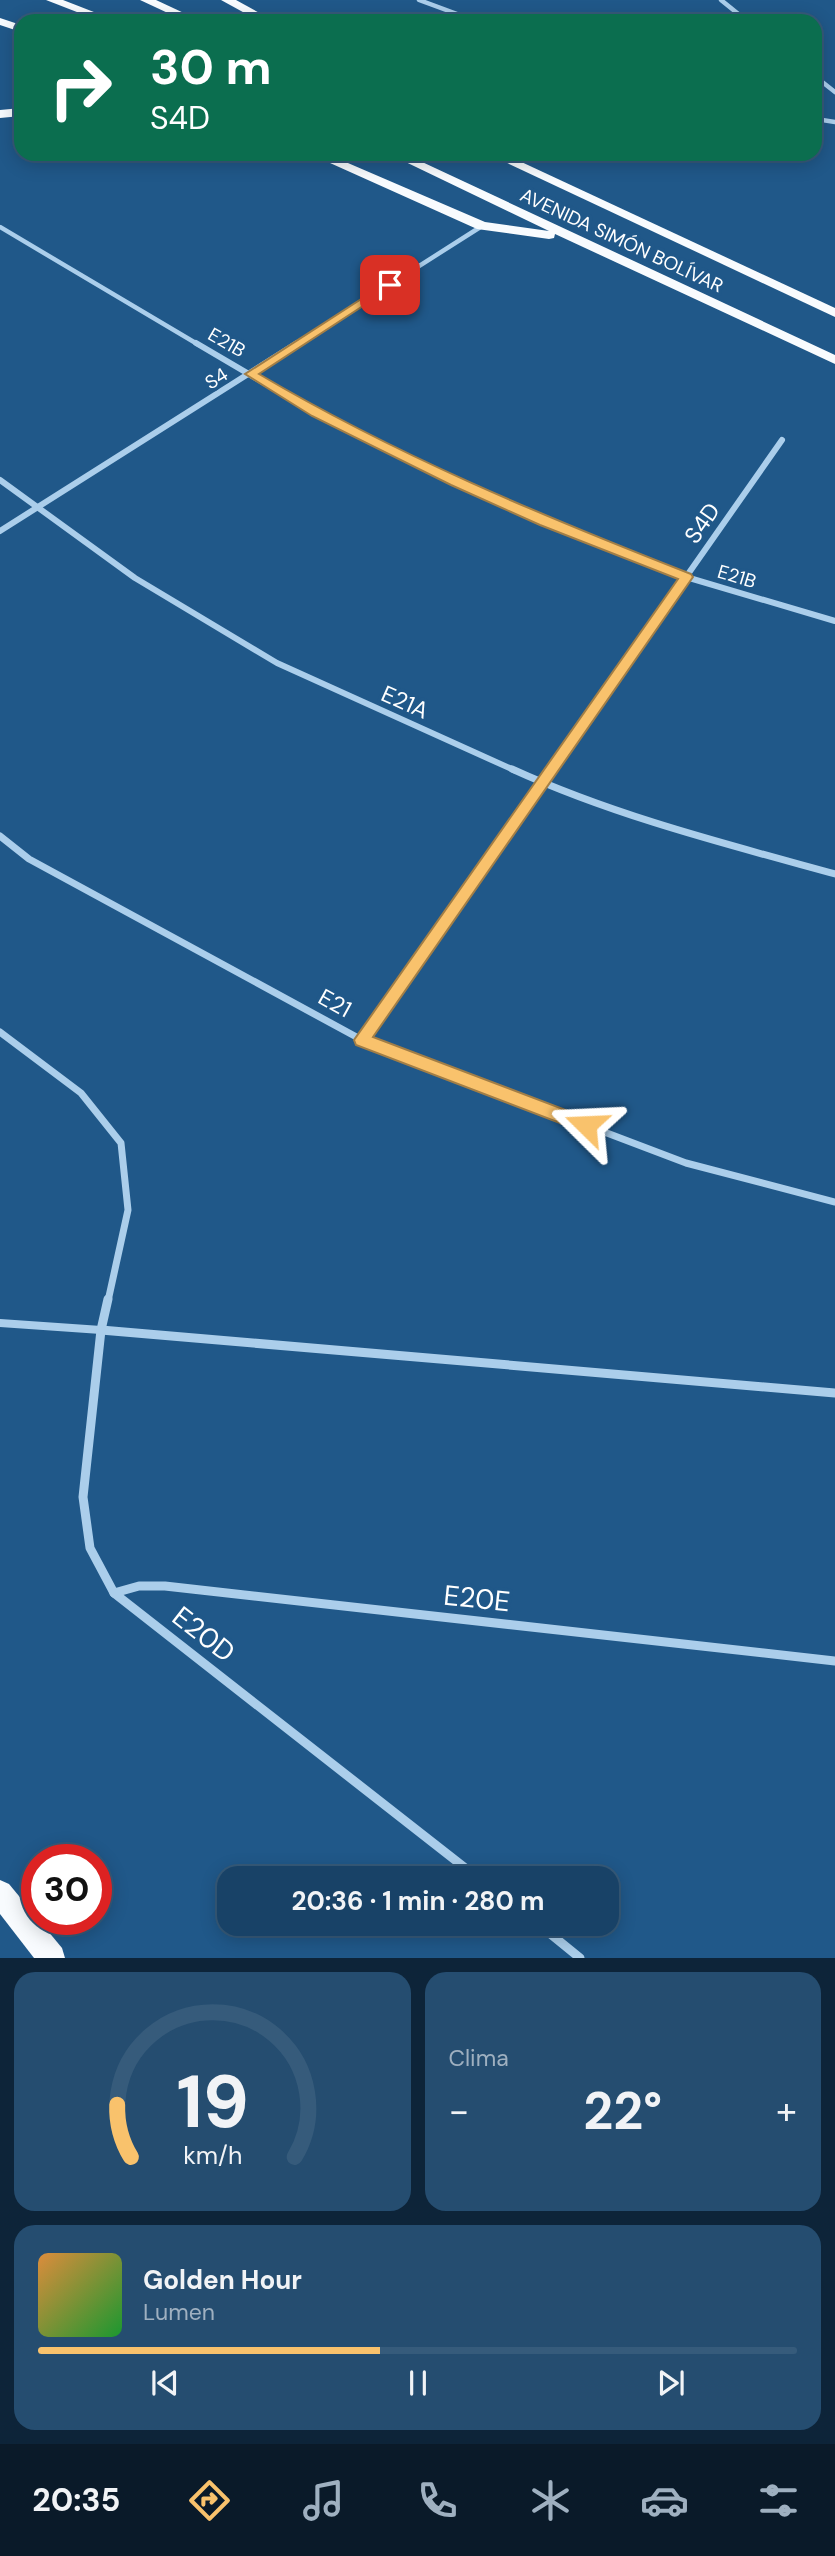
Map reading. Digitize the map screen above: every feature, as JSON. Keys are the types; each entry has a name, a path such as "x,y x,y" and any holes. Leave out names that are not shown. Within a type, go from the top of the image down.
{"highway":[{"path":"52,0 91,14"},
{"path":"146,0 179,14"},
{"path":"227,0 254,14"},
{"path":"332,161 482,226 564,235"},
{"name":"AVENIDA SIMÓN BOLÍVAR","path":"409,161 835,360"},
{"name":"AVENIDA SIMÓN BOLÍVAR","path":"510,161 835,313"},
{"path":"520,161 558,182"},
{"path":"0,1893 52,1958"}],"street":[{"path":"419,0 457,14"},
{"path":"721,0 738,14"},
{"name":"S4","path":"0,531 482,226"},
{"name":"E21B","path":"0,227 317,414 455,482 544,522 686,577 835,621"},
{"name":"S4D","path":"362,1040 782,440"},
{"name":"E21A","path":"0,480 135,578 277,663 542,783 670,828 835,874"},
{"name":"E21","path":"0,836 29,859 362,1040 686,1163 835,1202"},
{"name":"E20D","path":"0,1032 81,1093 121,1143 128,1210 101,1330 83,1497 90,1548 114,1593 463,1866"},
{"path":"0,1323 835,1393"},
{"name":"E20E","path":"114,1593 139,1586 164,1586 835,1661"},
{"path":"553,1936 580,1958"}],"route":[{"path":"390,285 251,374 317,414 455,482 544,522 686,577 362,1040 586,1125"}]}
